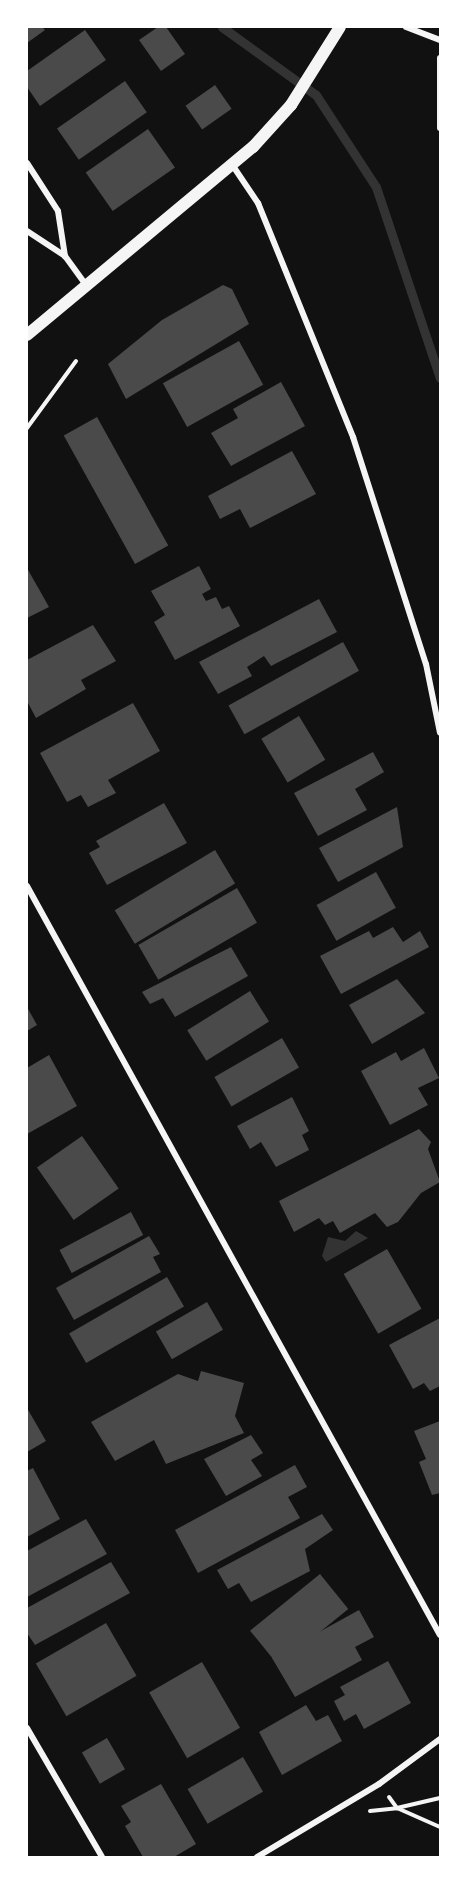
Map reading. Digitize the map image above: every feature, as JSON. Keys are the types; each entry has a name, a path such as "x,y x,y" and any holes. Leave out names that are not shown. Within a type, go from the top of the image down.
{"main road":[{"path":"27,335 233,166 291,105 323,59 340,27"}],"street":[{"path":"406,27 440,40"},
{"path":"440,58 440,128"},
{"path":"27,163 58,211 65,256"},
{"path":"233,166 258,203 353,437 426,664 440,733"},
{"path":"27,231 65,256 87,286"},
{"path":"27,886 440,1635"},
{"path":"27,1728 102,1857"},
{"path":"256,1857 379,1784 440,1739"}],"path":[{"path":"27,428 76,361"},
{"path":"358,1817 440,1798"},
{"path":"397,1808 440,1827"}],"shaded area":[{"path":"356,1231 368,1238 326,1262 322,1256 328,1237 345,1241"}],"building":[{"path":"27,27 42,27 45,30 27,43"},
{"path":"158,27 166,27 185,54 161,71 139,40"},
{"path":"85,30 106,60 40,106 27,87 27,71"},
{"path":"125,81 147,112 79,160 57,129"},
{"path":"215,85 232,109 202,129 186,106"},
{"path":"148,129 175,168 113,211 86,173"},
{"path":"223,285 232,289 249,324 126,399 108,364 162,320"},
{"path":"239,341 263,385 187,427 163,383"},
{"path":"281,382 305,426 231,466 211,433 238,418 233,409"},
{"path":"97,417 168,546 135,564 64,435"},
{"path":"292,451 316,494 250,528 240,509 220,519 208,496"},
{"path":"199,566 211,589 202,594 206,601 216,597 222,609 229,606 240,626 175,660 154,622 165,615 151,591"},
{"path":"27,568 49,607 27,618"},
{"path":"319,599 337,632 271,666 264,656 247,667 252,676 218,694 199,662"},
{"path":"93,625 116,661 81,680 86,689 36,718 27,701 27,660"},
{"path":"343,642 359,671 244,734 228,706"},
{"path":"133,703 160,751 108,780 116,793 88,807 81,795 67,802 40,753"},
{"path":"299,716 325,760 288,782 261,739"},
{"path":"373,752 384,772 355,789 367,810 318,836 294,793"},
{"path":"164,803 187,843 107,885 89,853 100,847 96,841"},
{"path":"397,807 403,847 338,882 319,848"},
{"path":"215,850 235,883 135,944 115,910"},
{"path":"376,872 396,908 336,941 317,905"},
{"path":"237,888 257,923 158,980 138,945"},
{"path":"393,927 403,942 420,931 429,947 341,994 320,956 369,931 373,938"},
{"path":"231,947 248,976 175,1017 163,998 150,1004 142,992"},
{"path":"397,979 425,1013 372,1044 349,1005"},
{"path":"250,991 269,1022 206,1061 187,1030"},
{"path":"27,1007 37,1025 27,1031"},
{"path":"282,1038 299,1067 231,1106 214,1077"},
{"path":"424,1048 439,1078 418,1088 428,1105 390,1125 361,1071 396,1052 401,1061"},
{"path":"49,1055 77,1106 27,1134 27,1068"},
{"path":"292,1097 309,1131 302,1135 309,1150 276,1167 261,1142 250,1149 237,1126"},
{"path":"419,1129 431,1142 428,1149 440,1182 421,1193 398,1222 387,1227 375,1213 340,1233 333,1221 325,1225 319,1218 294,1232 279,1201"},
{"path":"82,1136 119,1188 74,1220 37,1168"},
{"path":"131,1212 143,1235 72,1273 59,1250"},
{"path":"149,1236 160,1254 153,1257 161,1272 74,1320 56,1288"},
{"path":"387,1249 422,1309 378,1334 344,1274"},
{"path":"167,1277 184,1306 86,1363 69,1334"},
{"path":"207,1302 223,1330 172,1359 156,1332"},
{"path":"440,1318 440,1386 430,1391 424,1383 413,1389 389,1345"},
{"path":"201,1371 244,1383 235,1416 244,1433 166,1464 154,1440 115,1461 91,1422 178,1374 198,1381"},
{"path":"27,1408 46,1441 27,1452"},
{"path":"440,1421 440,1493 432,1495 419,1462 426,1459 414,1431"},
{"path":"251,1435 263,1453 251,1460 262,1476 226,1496 204,1459"},
{"path":"295,1465 307,1487 288,1497 300,1518 198,1573 175,1530"},
{"path":"33,1468 60,1519 27,1537 27,1471"},
{"path":"322,1514 333,1530 305,1549 310,1571 251,1602 239,1583 228,1589 217,1570"},
{"path":"86,1519 107,1554 27,1597 27,1551"},
{"path":"111,1562 130,1593 35,1645 27,1633 27,1608"},
{"path":"320,1574 348,1609 278,1666 250,1631"},
{"path":"359,1610 374,1637 355,1647 362,1660 295,1697 272,1658"},
{"path":"106,1623 136,1676 66,1716 36,1664"},
{"path":"388,1661 411,1703 364,1729 356,1714 344,1721 334,1701 345,1695 340,1687"},
{"path":"202,1662 240,1728 187,1758 149,1692"},
{"path":"306,1705 316,1721 328,1715 342,1741 282,1775 259,1732"},
{"path":"107,1738 125,1769 100,1784 82,1752"},
{"path":"243,1757 263,1792 208,1824 188,1789"},
{"path":"161,1784 196,1844 174,1857 143,1857 125,1826 131,1822 121,1806"}],"waterway":[{"path":"222,27 316,95 376,187 440,378"}]}
